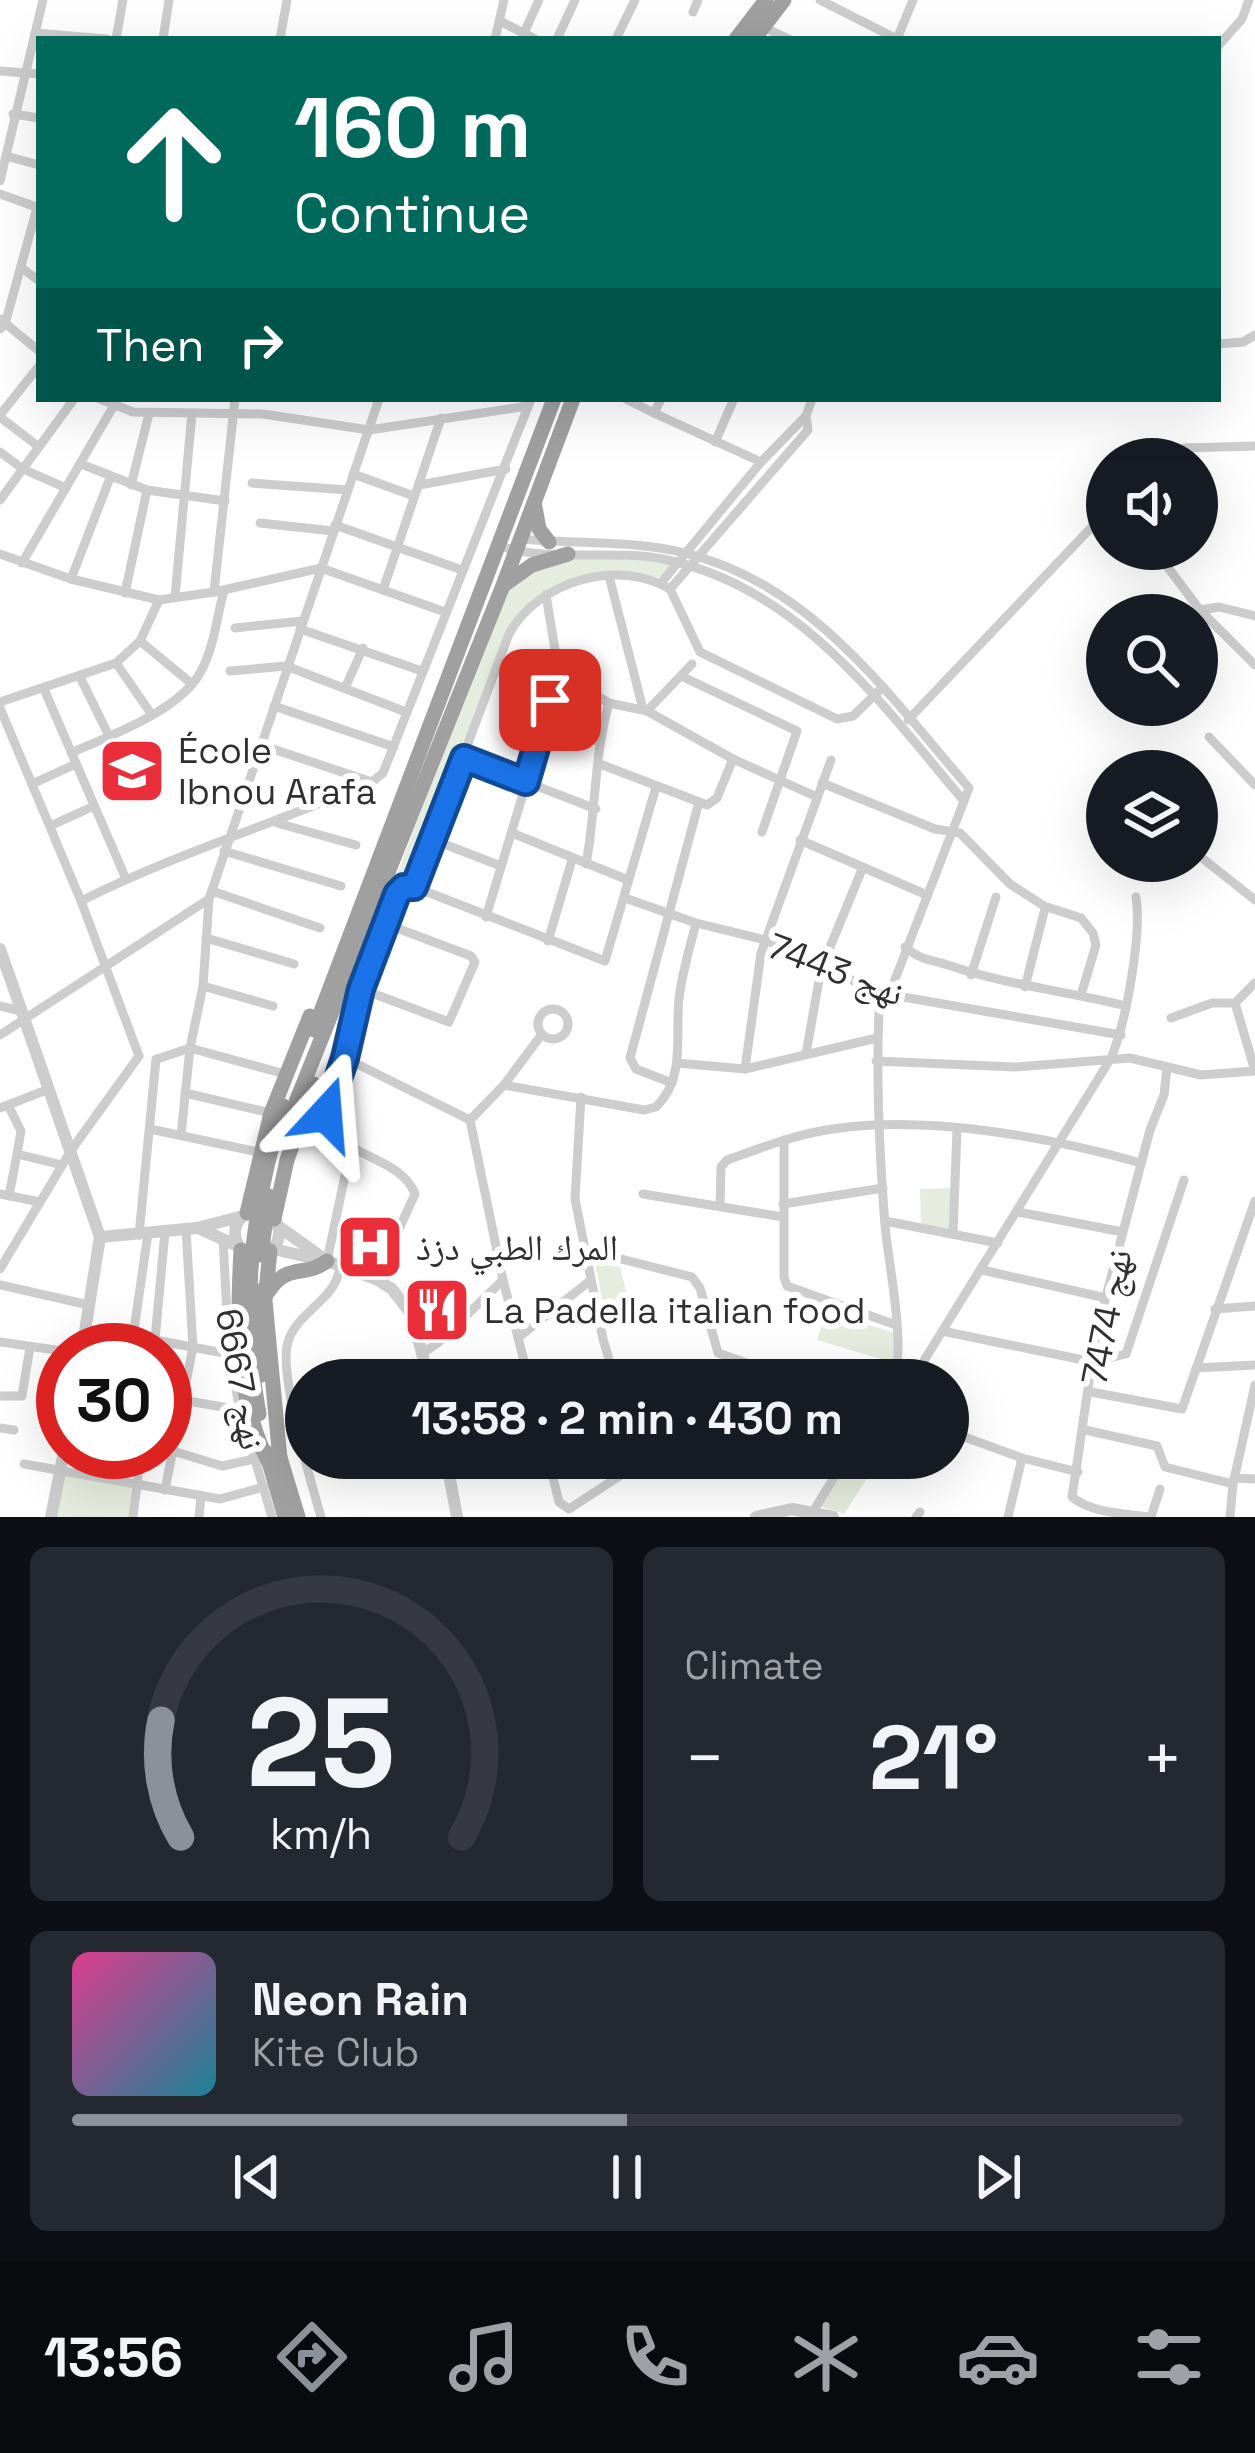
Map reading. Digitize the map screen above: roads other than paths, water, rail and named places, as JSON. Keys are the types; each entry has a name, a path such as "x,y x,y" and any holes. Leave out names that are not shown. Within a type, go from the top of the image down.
{"highway":[{"path":"738,36 766,0"},
{"path":"759,33 784,0"},
{"path":"286,1517 268,1459 258,1330 260,1260 285,1074 305,1027 336,986 510,542 553,402"},
{"path":"245,1214 259,1152 336,986 502,587 510,542 537,497 572,402"},
{"path":"537,497 536,521 549,542"},
{"path":"502,587 532,565 568,554"},
{"path":"276,1223 287,1160 338,1014 336,986"},
{"path":"240,1248 237,1316 242,1371 256,1436 298,1517"},
{"path":"268,1459 265,1300 271,1250"},
{"path":"265,1300 284,1274 334,1263"}],"street":[{"path":"1,175 43,0"},
{"path":"113,36 124,0"},
{"path":"163,36 169,0"},
{"path":"281,36 287,0"},
{"path":"496,36 504,0"},
{"path":"524,33 538,0"},
{"path":"558,36 575,0"},
{"path":"617,36 635,0"},
{"path":"693,12 698,0"},
{"path":"820,0 891,36"},
{"path":"898,36 913,0"},
{"path":"1221,43 1242,19 1249,0"},
{"path":"500,21 530,36"},
{"path":"35,33 74,36"},
{"path":"0,71 36,74"},
{"path":"13,114 36,118"},
{"path":"5,156 36,164"},
{"path":"0,194 36,207"},
{"path":"36,216 2,324 36,349"},
{"path":"23,269 36,279"},
{"path":"1221,344 1243,342 1255,335"},
{"path":"36,370 0,416 39,447"},
{"path":"0,500 72,402"},
{"path":"81,902 126,879 372,782 386,767 530,403 369,430 233,413 149,414 106,402"},
{"path":"133,412 135,402"},
{"path":"175,597 188,402"},
{"path":"32,784 152,715 192,684 205,662 219,591 235,402"},
{"path":"181,1135 190,1048 203,986 210,895 378,402"},
{"path":"632,402 760,462"},
{"path":"654,413 660,402"},
{"path":"715,442 733,402"},
{"path":"666,586 760,462 806,416 811,402"},
{"path":"22,563 113,406"},
{"path":"131,484 149,414"},
{"path":"510,542 568,554 687,559 808,430 806,416"},
{"path":"382,590 441,418"},
{"path":"1218,450 1255,446"},
{"path":"0,452 23,469 66,488"},
{"path":"81,464 147,490 225,502"},
{"path":"418,484 506,469"},
{"path":"353,474 414,496"},
{"path":"71,579 110,478"},
{"path":"252,483 347,490"},
{"path":"124,593 147,490"},
{"path":"260,523 334,528 462,570"},
{"path":"906,723 1086,533"},
{"path":"510,542 609,543 687,559 751,592 786,614 879,691 963,800"},
{"path":"0,554 71,579 159,600 321,568 445,612"},
{"path":"610,576 645,710"},
{"path":"414,887 509,634 516,621 546,596 575,582 635,576 666,586 694,646 844,721 879,691"},
{"path":"486,917 559,674 546,596"},
{"path":"139,1056 0,705 116,663 140,641 159,600"},
{"path":"1218,607 1255,616"},
{"path":"235,628 301,625 422,671"},
{"path":"1218,629 1255,665"},
{"path":"140,641 192,684"},
{"path":"345,688 363,649"},
{"path":"116,663 152,715"},
{"path":"645,710 692,664"},
{"path":"230,671 286,666 406,712"},
{"path":"559,674 609,704 645,710 817,797"},
{"path":"681,676 795,729 798,735 761,832"},
{"path":"80,677 109,736"},
{"path":"44,689 126,879"},
{"path":"586,864 596,809 598,741 609,704"},
{"path":"274,706 394,747"},
{"path":"899,1359 885,1221 877,1038 884,994 969,788 906,723"},
{"path":"542,726 598,741"},
{"path":"1209,736 1255,785"},
{"path":"261,745 372,782"},
{"path":"464,758 596,809"},
{"path":"600,764 707,805 716,798 733,758"},
{"path":"746,1069 765,940 831,760"},
{"path":"822,783 935,829 963,835 1010,884 1044,906 1081,918 1096,945 1081,995"},
{"path":"376,1279 415,1194 403,1176 351,1147 330,1128 326,1114 361,989 400,889 414,887 605,961 656,787"},
{"path":"672,1083 636,1069 630,1058 699,802"},
{"path":"50,826 94,806"},
{"path":"277,823 356,845"},
{"path":"512,833 628,880"},
{"path":"431,839 501,866"},
{"path":"800,840 928,895"},
{"path":"224,851 340,886"},
{"path":"548,940 572,860"},
{"path":"806,1054 821,969 862,867"},
{"path":"1218,871 1255,900"},
{"path":"210,895 320,928"},
{"path":"0,1035 22,1015 210,895"},
{"path":"971,975 996,897"},
{"path":"925,1359 1111,1058 1126,1006 1136,897"},
{"name":"نهج 7443","path":"626,898 765,940 884,994 1121,1035"},
{"path":"1024,987 1044,912"},
{"path":"504,1084 650,1110 664,1100 677,1063 680,992 697,923"},
{"path":"361,989 449,1022 475,962 471,956 386,924"},
{"path":"206,938 294,964"},
{"path":"905,947 924,962 971,975 1126,1006"},
{"path":"0,949 100,1237 86,1323"},
{"path":"1171,1018 1205,1005 1235,1003 1255,983"},
{"path":"203,986 273,1006"},
{"path":"876,1061 1015,1067 1111,1058 1209,1076 1255,1070 1235,1003"},
{"path":"0,1006 22,1015"},
{"path":"470,1120 542,1034"},
{"path":"677,1063 746,1069 877,1038"},
{"path":"139,1056 157,1059 190,1048 285,1074"},
{"path":"0,1269 62,1165 139,1056"},
{"path":"345,1058 470,1120"},
{"path":"135,1323 157,1059"},
{"name":"نهج 7474","path":"1078,1472 1106,1298 1164,1095 1167,1067"},
{"path":"40,1202 4,1195 21,1130 4,1107 50,1089"},
{"path":"185,1093 282,1110"},
{"path":"581,1097 575,1199 609,1359"},
{"path":"470,1120 524,1359"},
{"path":"150,1129 259,1152"},
{"path":"720,1206 723,1163 784,1140 834,1129 957,1130 1062,1141 1142,1163"},
{"path":"952,1234 957,1130"},
{"path":"784,1140 784,1277 788,1286 896,1325"},
{"path":"320,1517 287,1350 293,1332 335,1285 351,1147"},
{"path":"17,1154 62,1165"},
{"path":"942,1331 1093,1362 1124,1355 1131,1348 1184,1180"},
{"path":"783,1204 884,1188"},
{"path":"643,1194 783,1217"},
{"path":"1090,1392 1180,1411 1255,1201"},
{"path":"100,1237 165,1232 264,1212 334,1263"},
{"path":"1018,1212 1123,1232"},
{"path":"240,1248 234,1230 245,1214"},
{"path":"885,1221 998,1244"},
{"path":"191,1228 223,1238 255,1256 277,1243 276,1223"},
{"path":"191,1228 192,1352"},
{"path":"157,1323 165,1232"},
{"name":"نهج 6667","path":"223,1238 229,1354 240,1410 268,1459 264,1487 272,1517"},
{"path":"271,1250 334,1263 376,1279 404,1300 424,1359"},
{"path":"586,1250 688,1274 700,1288 718,1353 736,1359"},
{"path":"982,1270 1106,1298"},
{"path":"423,1353 503,1280"},
{"path":"519,1337 591,1280"},
{"path":"0,1285 89,1305"},
{"path":"140,1291 160,1294"},
{"path":"1215,1309 1255,1306"},
{"path":"0,1342 36,1348"},
{"path":"0,1396 22,1396 30,1347"},
{"path":"193,1347 229,1354"},
{"path":"1196,1368 1255,1365"},
{"path":"1230,1517 1255,1385"},
{"path":"192,1402 240,1410"},
{"path":"0,1428 14,1430"},
{"path":"1085,1430 1157,1446 1165,1467 1234,1481 1255,1479"},
{"path":"969,1438 1078,1472 1074,1500 1105,1514 1151,1517 1160,1489"},
{"path":"192,1457 222,1466 268,1459"},
{"path":"1008,1517 1022,1457"},
{"path":"24,1464 36,1466"},
{"path":"50,1517 58,1479"},
{"path":"112,1479 226,1499 264,1487"},
{"path":"133,1517 137,1479"},
{"path":"165,1490 167,1479"},
{"path":"450,1479 457,1517"},
{"path":"553,1479 559,1502 569,1509 612,1479"},
{"path":"814,1510 833,1479"},
{"path":"199,1517 201,1496"},
{"path":"756,1517 792,1509 833,1517"}],"place":[{"name":"École Ibnou Arafa","path":"132,771"},
{"name":"المرك الطبي دزذ","path":"370,1247"},
{"name":"La Padella italian food","path":"437,1310"}]}
